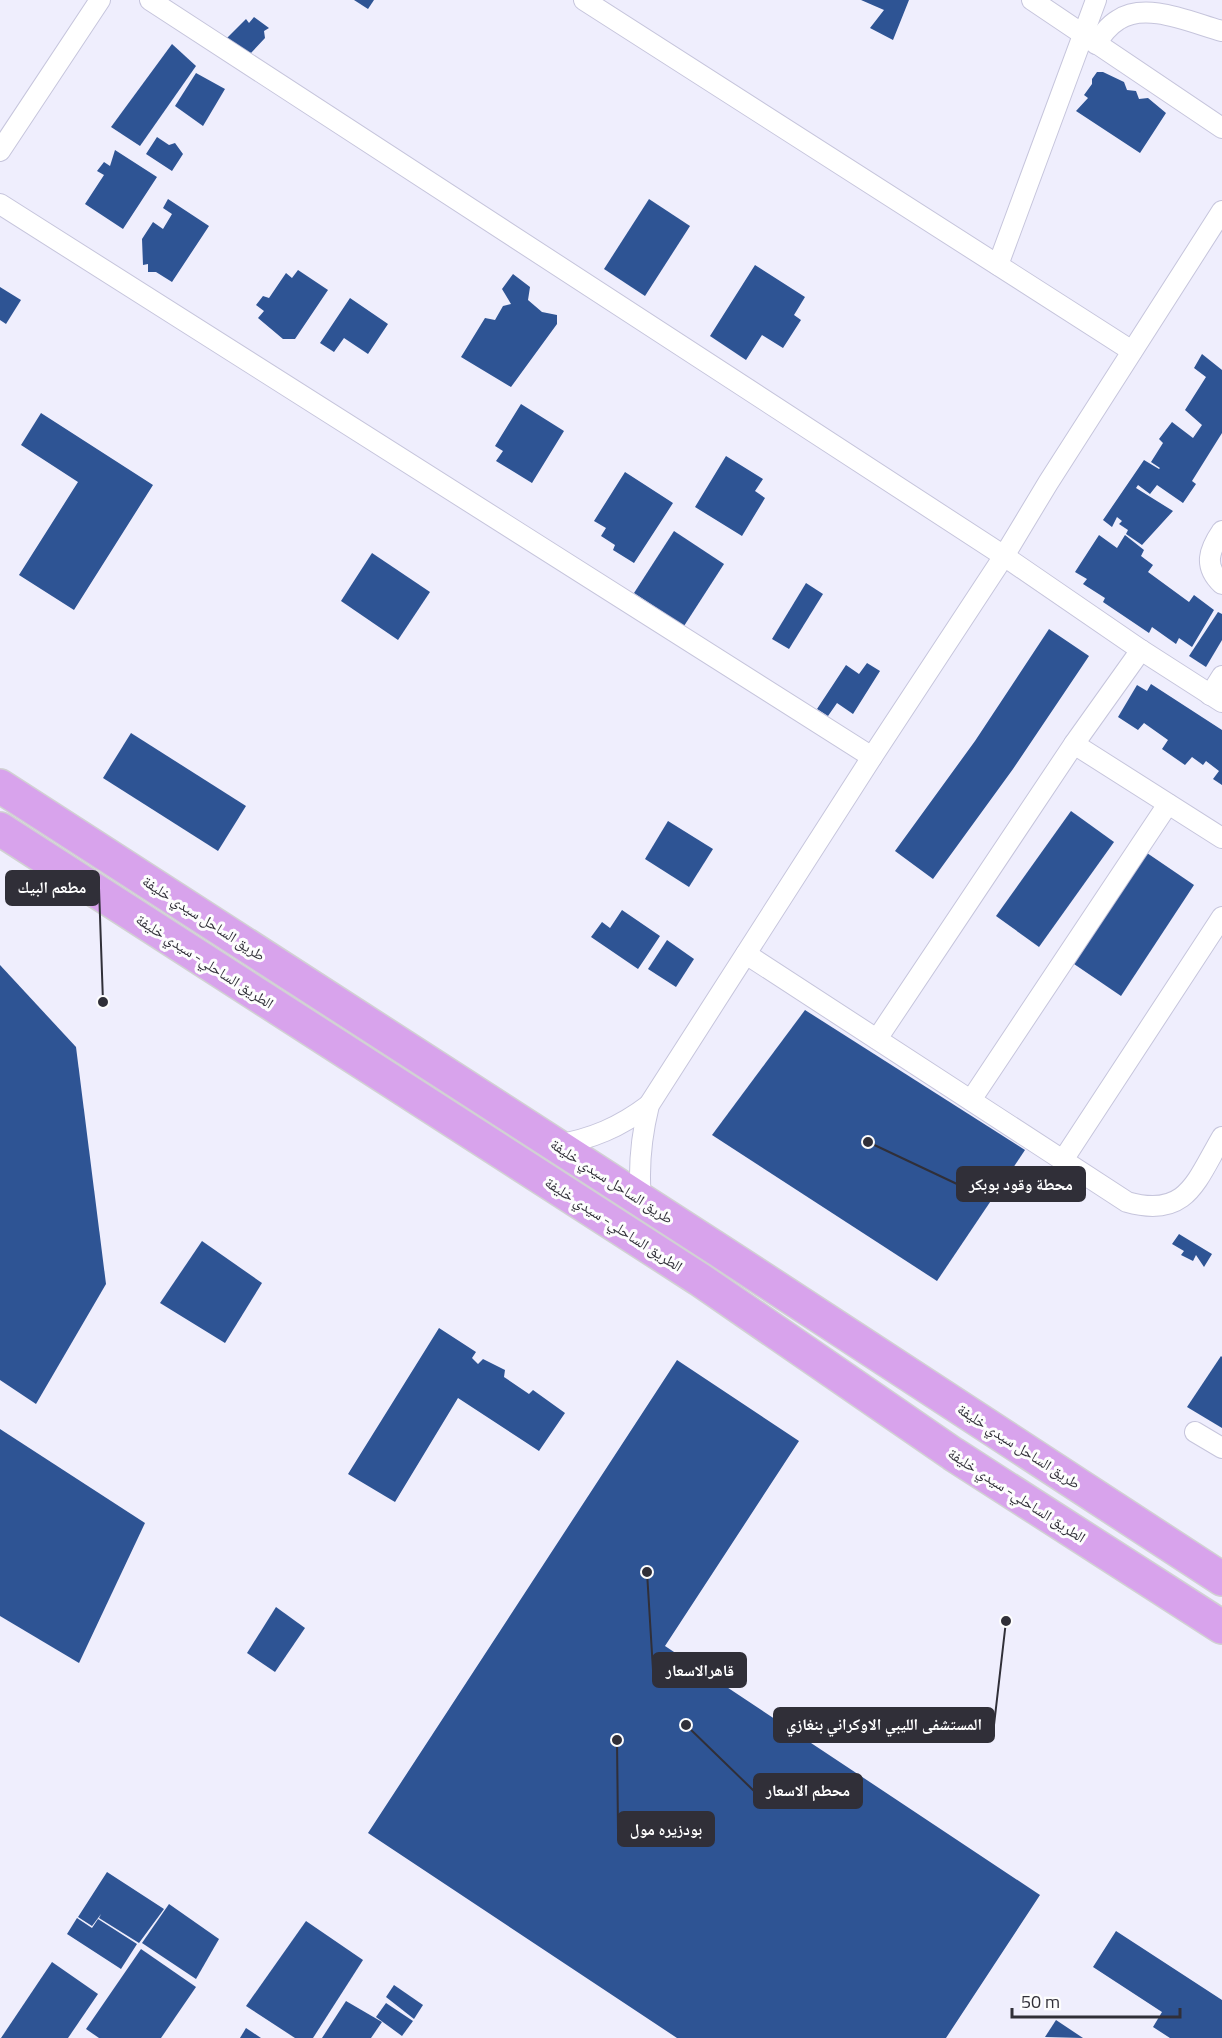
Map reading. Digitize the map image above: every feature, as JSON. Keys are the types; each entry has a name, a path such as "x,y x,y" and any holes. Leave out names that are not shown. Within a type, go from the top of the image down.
{"highway":[{"name":"طريق الساحل سيدي خليفة","path":"0,786 1222,1579"},
{"name":"الطريق الساحلي- سيدي خليفة","path":"0,829 699,1279 953,1454 1222,1627"}],"street":[{"path":"0,151 100,0"},
{"path":"150,0 1004,556 1141,650 1216,698 1222,676"},
{"path":"584,0 1132,351"},
{"path":"1032,0 1222,128"},
{"path":"998,265 1090,39 1096,0"},
{"path":"1090,39 1116,20 1140,11 1153,12 1222,31"},
{"path":"0,204 872,757"},
{"path":"556,1145 581,1141 605,1132 628,1121 649,1105 1004,556 1132,351 1220,220"},
{"path":"1222,531 1212,546 1209,557 1211,569 1216,579 1222,584"},
{"path":"877,1039 1074,744 1141,650"},
{"path":"1074,744 1222,838"},
{"path":"971,1100 1168,804"},
{"path":"1063,1160 1222,917"},
{"path":"746,954 1127,1202 1147,1208 1168,1206 1184,1196 1197,1180 1222,1137"},
{"path":"641,1200 639,1152 649,1105"},
{"path":"1195,1432 1222,1448"}],"building":[{"path":"354,0 374,0 368,9"},
{"path":"861,0 909,0 893,40 870,28 884,10"},
{"path":"254,17 269,28 264,31 265,38 251,53 227,38 246,19 249,23"},
{"path":"172,44 196,66 140,146 111,127"},
{"path":"1097,72 1103,72 1124,82 1127,90 1136,91 1139,99 1148,98 1166,113 1140,153 1076,111 1088,98 1084,95"},
{"path":"196,73 225,89 203,126 175,106"},
{"path":"157,137 169,145 175,143 183,154 172,171 146,154"},
{"path":"115,150 157,177 123,229 85,204 104,175 97,171 104,162 110,166"},
{"path":"168,199 209,226 172,282 156,272 148,272 148,264 143,265 142,239 153,222 163,229 172,214 163,208"},
{"path":"649,199 690,226 645,296 604,269"},
{"path":"755,265 805,297 794,315 801,320 783,348 762,335 746,360 710,336"},
{"path":"298,270 328,290 295,339 283,339 258,318 264,311 256,305 263,296 269,298 286,273 292,278"},
{"path":"513,274 530,287 528,300 542,312 557,315 557,324 511,387 461,357 485,318 495,320 503,306 511,304 502,289"},
{"path":"0,287 21,300 6,324 0,320"},
{"path":"350,298 388,324 368,354 344,338 334,352 320,343"},
{"path":"1202,354 1222,370 1222,433 1192,481 1196,484 1183,503 1157,485 1150,494 1138,485 1136,488 1173,511 1142,545 1126,534 1128,530 1119,524 1122,521 1117,517 1112,527 1103,520 1144,460 1160,468 1151,462 1163,443 1159,439 1172,422 1193,438 1202,425 1185,410 1206,377 1194,368"},
{"path":"521,404 564,431 532,483 496,461 503,451 495,446"},
{"path":"41,413 153,485 74,610 19,575 78,482 21,445"},
{"path":"726,456 763,479 755,491 765,498 742,536 695,507"},
{"path":"625,472 673,503 634,563 613,550 615,545 601,536 606,528 594,521"},
{"path":"674,531 724,564 684,626 634,593"},
{"path":"1099,535 1117,548 1125,535 1144,550 1141,556 1153,565 1148,572 1189,602 1194,595 1214,610 1192,647 1179,638 1176,644 1152,627 1149,633 1103,602 1105,598 1083,584 1087,579 1075,572"},
{"path":"372,553 430,592 398,640 341,601"},
{"path":"806,583 823,594 789,649 772,639"},
{"path":"1218,612 1222,614 1222,640 1206,667 1189,656"},
{"path":"1049,629 1089,656 1013,769 933,879 895,851 975,741"},
{"path":"867,663 880,671 853,714 837,703 828,716 817,709 846,665 859,674"},
{"path":"1151,684 1222,730 1222,785 1213,779 1219,771 1206,761 1203,765 1192,757 1185,765 1162,749 1168,740 1144,723 1138,730 1118,717 1137,685 1147,691"},
{"path":"131,733 246,806 218,851 103,778"},
{"path":"1071,811 1114,842 1039,947 996,916"},
{"path":"668,821 713,849 689,887 645,859"},
{"path":"1147,853 1194,885 1121,996 1074,964"},
{"path":"622,910 660,936 638,969 591,937 602,922 610,928"},
{"path":"667,940 694,959 676,987 648,969"},
{"path":"0,965 76,1047 106,1284 36,1404 0,1380"},
{"path":"805,1010 1025,1150 937,1281 712,1135"},
{"path":"1179,1234 1212,1254 1204,1267 1196,1255 1193,1261 1181,1255 1184,1251 1172,1244"},
{"path":"202,1241 262,1283 225,1343 160,1303"},
{"path":"439,1328 476,1352 472,1358 478,1364 483,1359 505,1370 504,1377 529,1394 533,1390 565,1413 539,1451 458,1398 395,1502 348,1474"},
{"path":"1222,1357 1222,1428 1187,1407"},
{"path":"677,1360 799,1441 665,1646 1040,1895 946,2038 677,2038 368,1833"},
{"path":"0,1429 145,1523 79,1663 0,1616"},
{"path":"276,1607 305,1628 275,1672 247,1653"},
{"path":"107,1872 164,1909 139,1943 99,1918 101,1914 92,1926 78,1917"},
{"path":"169,1904 219,1939 196,1979 142,1943"},
{"path":"77,1918 92,1928 98,1919 137,1944 121,1969 67,1934"},
{"path":"306,1921 363,1960 313,2038 295,2038 246,2006"},
{"path":"1116,1931 1222,2000 1222,2038 1170,2038 1153,2027 1162,2012 1093,1967"},
{"path":"141,1949 196,1987 161,2038 99,2038 86,2029"},
{"path":"52,1962 98,1994 68,2038 1,2038"},
{"path":"394,1985 423,2005 414,2019 386,1997"},
{"path":"346,2001 382,2022 371,2038 322,2038"},
{"path":"386,2003 413,2021 402,2036 376,2017"},
{"path":"1056,2020 1083,2038 1045,2037"},
{"path":"246,2028 261,2038 240,2038"}],"place":[{"name":"مطعم البيك","path":"103,1002"},
{"name":"محطة وقود بوبكر","path":"868,1142"},
{"name":"قاهرالاسعار","path":"647,1572"},
{"name":"المستشفى الليبي الاوكراني بنغازي","path":"1006,1621"},
{"name":"محطم الاسعار","path":"686,1725"},
{"name":"بودزيره مول","path":"617,1740"}]}
